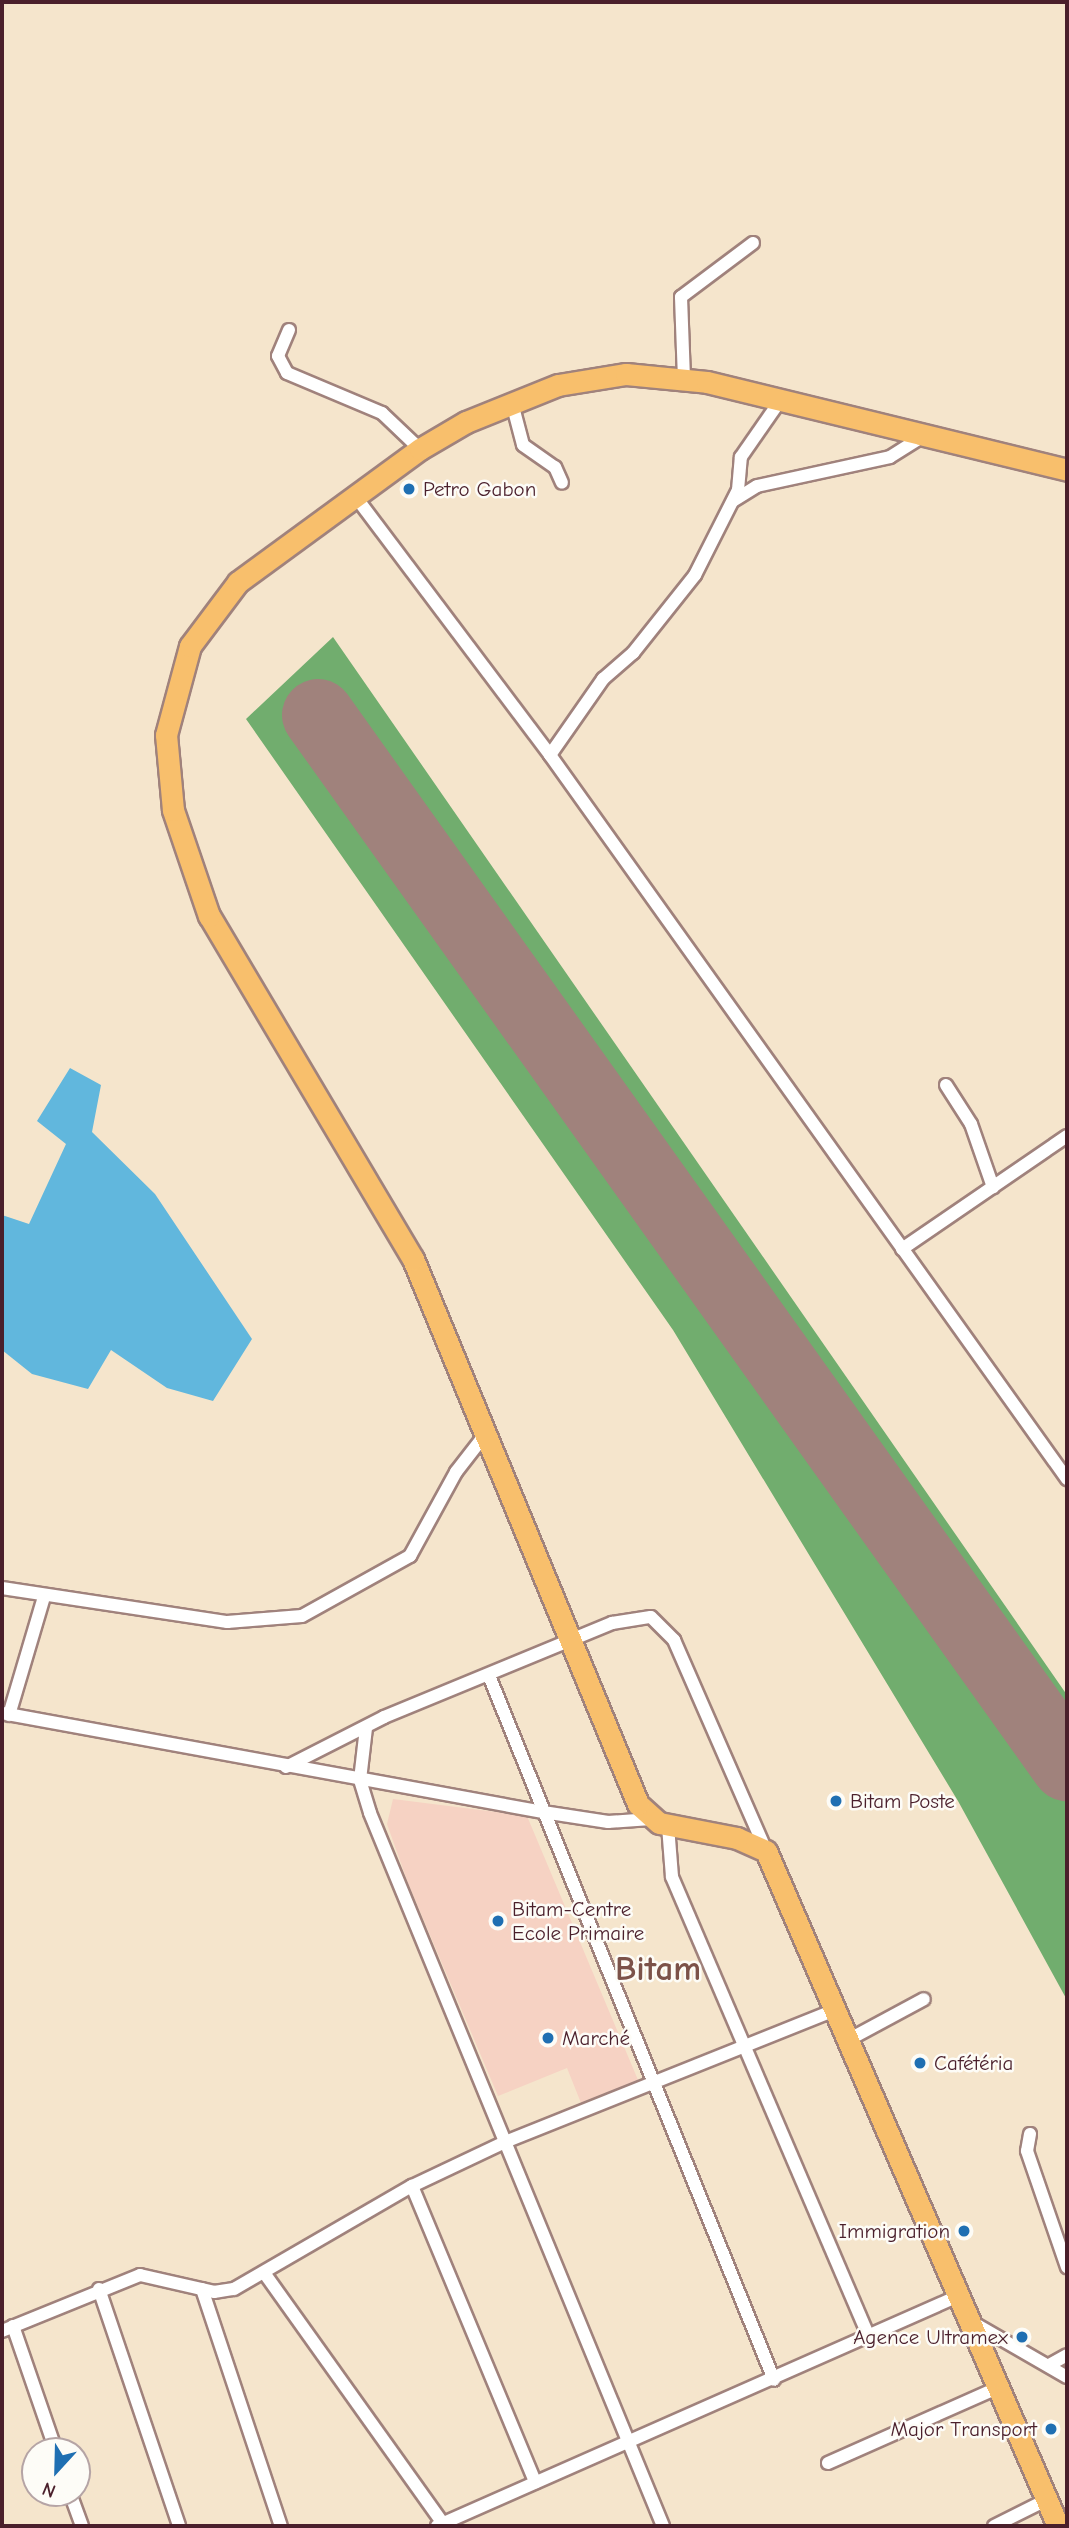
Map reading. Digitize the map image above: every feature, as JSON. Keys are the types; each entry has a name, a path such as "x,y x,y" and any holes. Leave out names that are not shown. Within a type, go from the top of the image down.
{"highway":[{"path":"1058,2526 956,2297 766,1851 737,1838 659,1823 638,1804 571,1644 488,1432 402,1239 209,916 183,848 166,767 175,684 213,607 355,495 420,449 512,403 595,377 684,379 782,398 1067,470"}],"street":[{"path":"684,379 681,297 753,243"},
{"path":"289,330 278,356 287,373 382,413 420,449"},
{"path":"550,755 603,680 633,653 695,575 732,502 740,457 782,398"},
{"path":"512,403 523,444 555,467 562,483"},
{"path":"732,502 757,486 890,457 928,433"},
{"path":"355,495 550,755 1067,1479"},
{"path":"946,1085 971,1124 993,1187"},
{"path":"902,1249 1067,1136"},
{"path":"2,1588 44,1597 228,1622 302,1616 384,1576 410,1556 456,1472 488,1432"},
{"path":"44,1597 5,1714 543,1812 608,1822 659,1823 672,1877 869,2337"},
{"path":"286,1767 366,1728 571,1644 612,1623 643,1616 666,1628 766,1851"},
{"path":"490,1678 774,2380"},
{"path":"366,1728 360,1780 505,2143 663,2526"},
{"path":"848,2040 924,1999"},
{"path":"50,2437 7,2329 99,2289 155,2275 202,2289 223,2292 265,2274 412,2186 505,2143 835,2010"},
{"path":"1030,2134 1027,2151 1067,2267"},
{"path":"412,2186 535,2482"},
{"path":"265,2274 442,2525 535,2482 628,2445 956,2297"},
{"path":"99,2289 179,2526"},
{"path":"202,2289 281,2526"},
{"path":"967,2319 1051,2364 1067,2377"},
{"path":"1051,2364 1067,2355"},
{"path":"828,2463 997,2388"},
{"path":"993,2526 1046,2500"},
{"path":"75,2507 82,2526"}],"shaded area":[{"name":"Bitam-Centre Ecole Primaire","path":"393,1799 527,1816 638,2080 581,2103 567,2068 498,2096 408,1883 387,1824"}],"green space":[{"path":"333,637 1067,1695 1067,2000 958,1801 673,1330 246,719"}],"water":[{"path":"70,1068 101,1085 92,1132 155,1194 252,1339 213,1401 167,1388 111,1350 88,1389 32,1374 2,1350 2,1215 29,1224 66,1144 37,1121"}],"runway":[{"path":"318,715 1067,1765"}],"place":[{"name":"Petro Gabon","path":"409,489"},
{"name":"Bitam Poste","path":"836,1801"},
{"name":"Bitam-Centre Ecole Primaire","path":"498,1921"},
{"name":"Marché","path":"548,2038"},
{"name":"Cafétéria","path":"920,2063"},
{"name":"Immigration","path":"964,2231"},
{"name":"Agence Ultramex","path":"1022,2337"},
{"name":"Major Transport","path":"1051,2429"}],"district":[{"name":"Bitam","path":"658,1969"}]}
